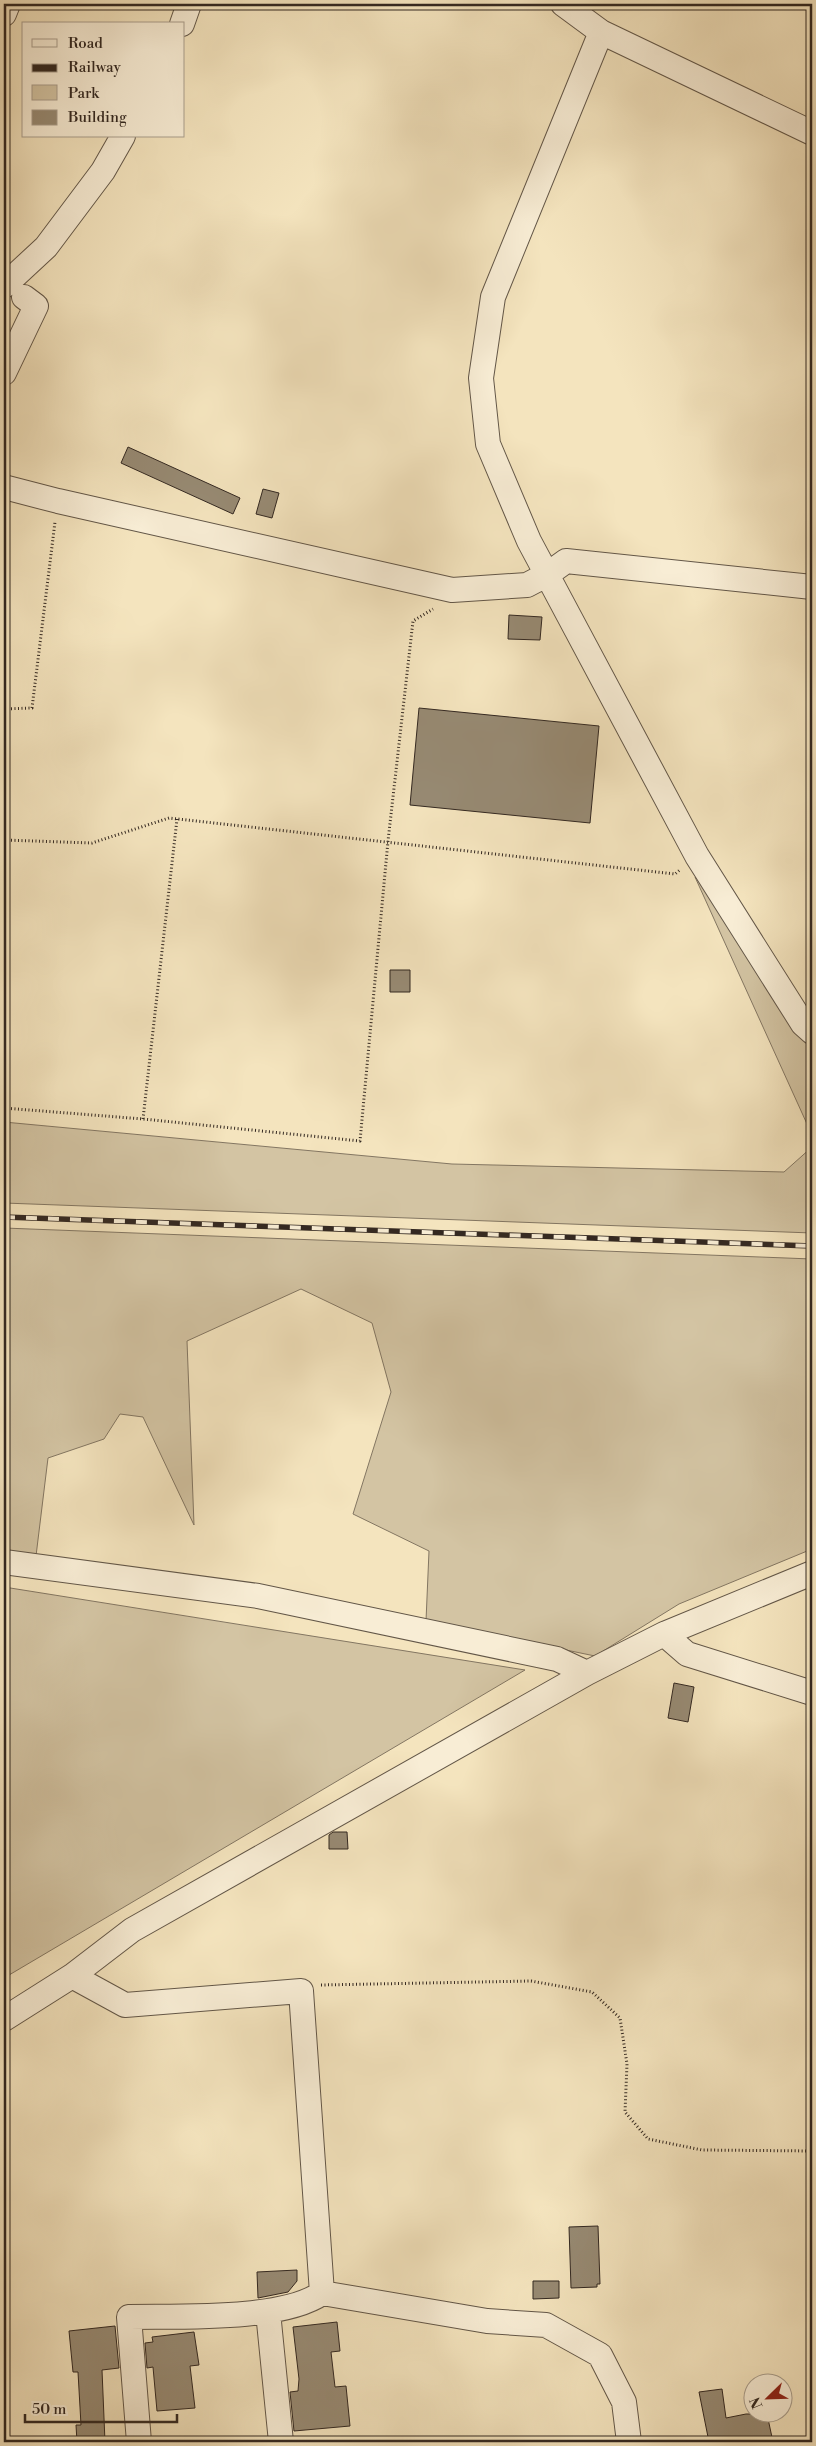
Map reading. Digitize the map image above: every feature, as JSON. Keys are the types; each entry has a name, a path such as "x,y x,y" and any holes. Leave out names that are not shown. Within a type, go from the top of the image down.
{"street":[{"path":"4,14 8,4"},
{"path":"183,22 189,4"},
{"path":"563,4 601,32 812,133"},
{"path":"601,32 493,297 481,378 488,444 529,541 697,856 803,1024 812,1032"},
{"path":"4,286 46,247 103,171 122,138"},
{"path":"4,373 36,306 24,297"},
{"path":"4,486 58,501 452,590 527,585 548,574 566,561 812,587"},
{"path":"4,1562 258,1596 557,1659 587,1673"},
{"path":"4,2019 72,1976 132,1930 587,1673 664,1634 812,1573"},
{"path":"664,1634 687,1654 812,1692"},
{"path":"72,1976 125,2005 301,1991 322,2293"},
{"path":"139,2442 129,2318 268,2312 313,2299 322,2293 487,2321 546,2325 600,2355 624,2402 629,2442"},
{"path":"268,2312 281,2442"}],"path":[{"path":"4,709 32,708 58,501"},
{"path":"4,1108 143,1119 360,1141 388,841 413,620 449,598 452,590"},
{"path":"4,840 92,843 169,818 675,874 697,856"},
{"path":"143,1119 177,819"},
{"path":"301,1991 326,1983 531,1981 592,1992 620,2018 627,2064 625,2112 648,2139 702,2150 812,2151"}],"green space":[{"path":"695,877 707,882 803,1040 812,1047 812,1135"},
{"path":"4,1122 452,1164 784,1172 812,1147 812,1233 4,1203"},
{"path":"4,1228 812,1259 812,1549 679,1604 595,1656 426,1621 429,1551 353,1514 391,1392 372,1323 301,1289 187,1341 194,1525 143,1417 120,1414 104,1439 48,1458 36,1556 4,1551"},
{"path":"4,1587 525,1670 4,1978"}],"building":[{"path":"128,447 240,498 233,514 121,463"},
{"path":"263,489 279,493 272,518 256,514"},
{"path":"509,615 542,617 540,640 508,639"},
{"path":"419,708 599,726 590,823 410,805"},
{"path":"390,970 410,970 410,992 390,992"},
{"path":"674,1683 694,1687 688,1722 668,1718"},
{"path":"333,1832 347,1832 348,1849 329,1849 329,1835"},
{"path":"598,2226 600,2284 597,2284 597,2287 571,2288 569,2227"},
{"path":"297,2270 297,2281 288,2292 258,2298 257,2272"},
{"path":"533,2281 559,2281 559,2298 533,2299"},
{"path":"337,2322 340,2351 331,2352 335,2387 346,2386 350,2426 294,2431 290,2392 298,2391 299,2379 293,2327"},
{"path":"115,2326 119,2368 102,2370 105,2442 77,2442 76,2425 81,2425 78,2372 73,2372 69,2331"},
{"path":"194,2332 199,2365 190,2366 195,2408 157,2411 153,2367 147,2368 145,2343 153,2342 152,2337"},
{"path":"722,2389 726,2418 744,2414 744,2424 769,2424 773,2442 709,2442 699,2392"}],"railway":[{"path":"4,1217 812,1246"}]}
